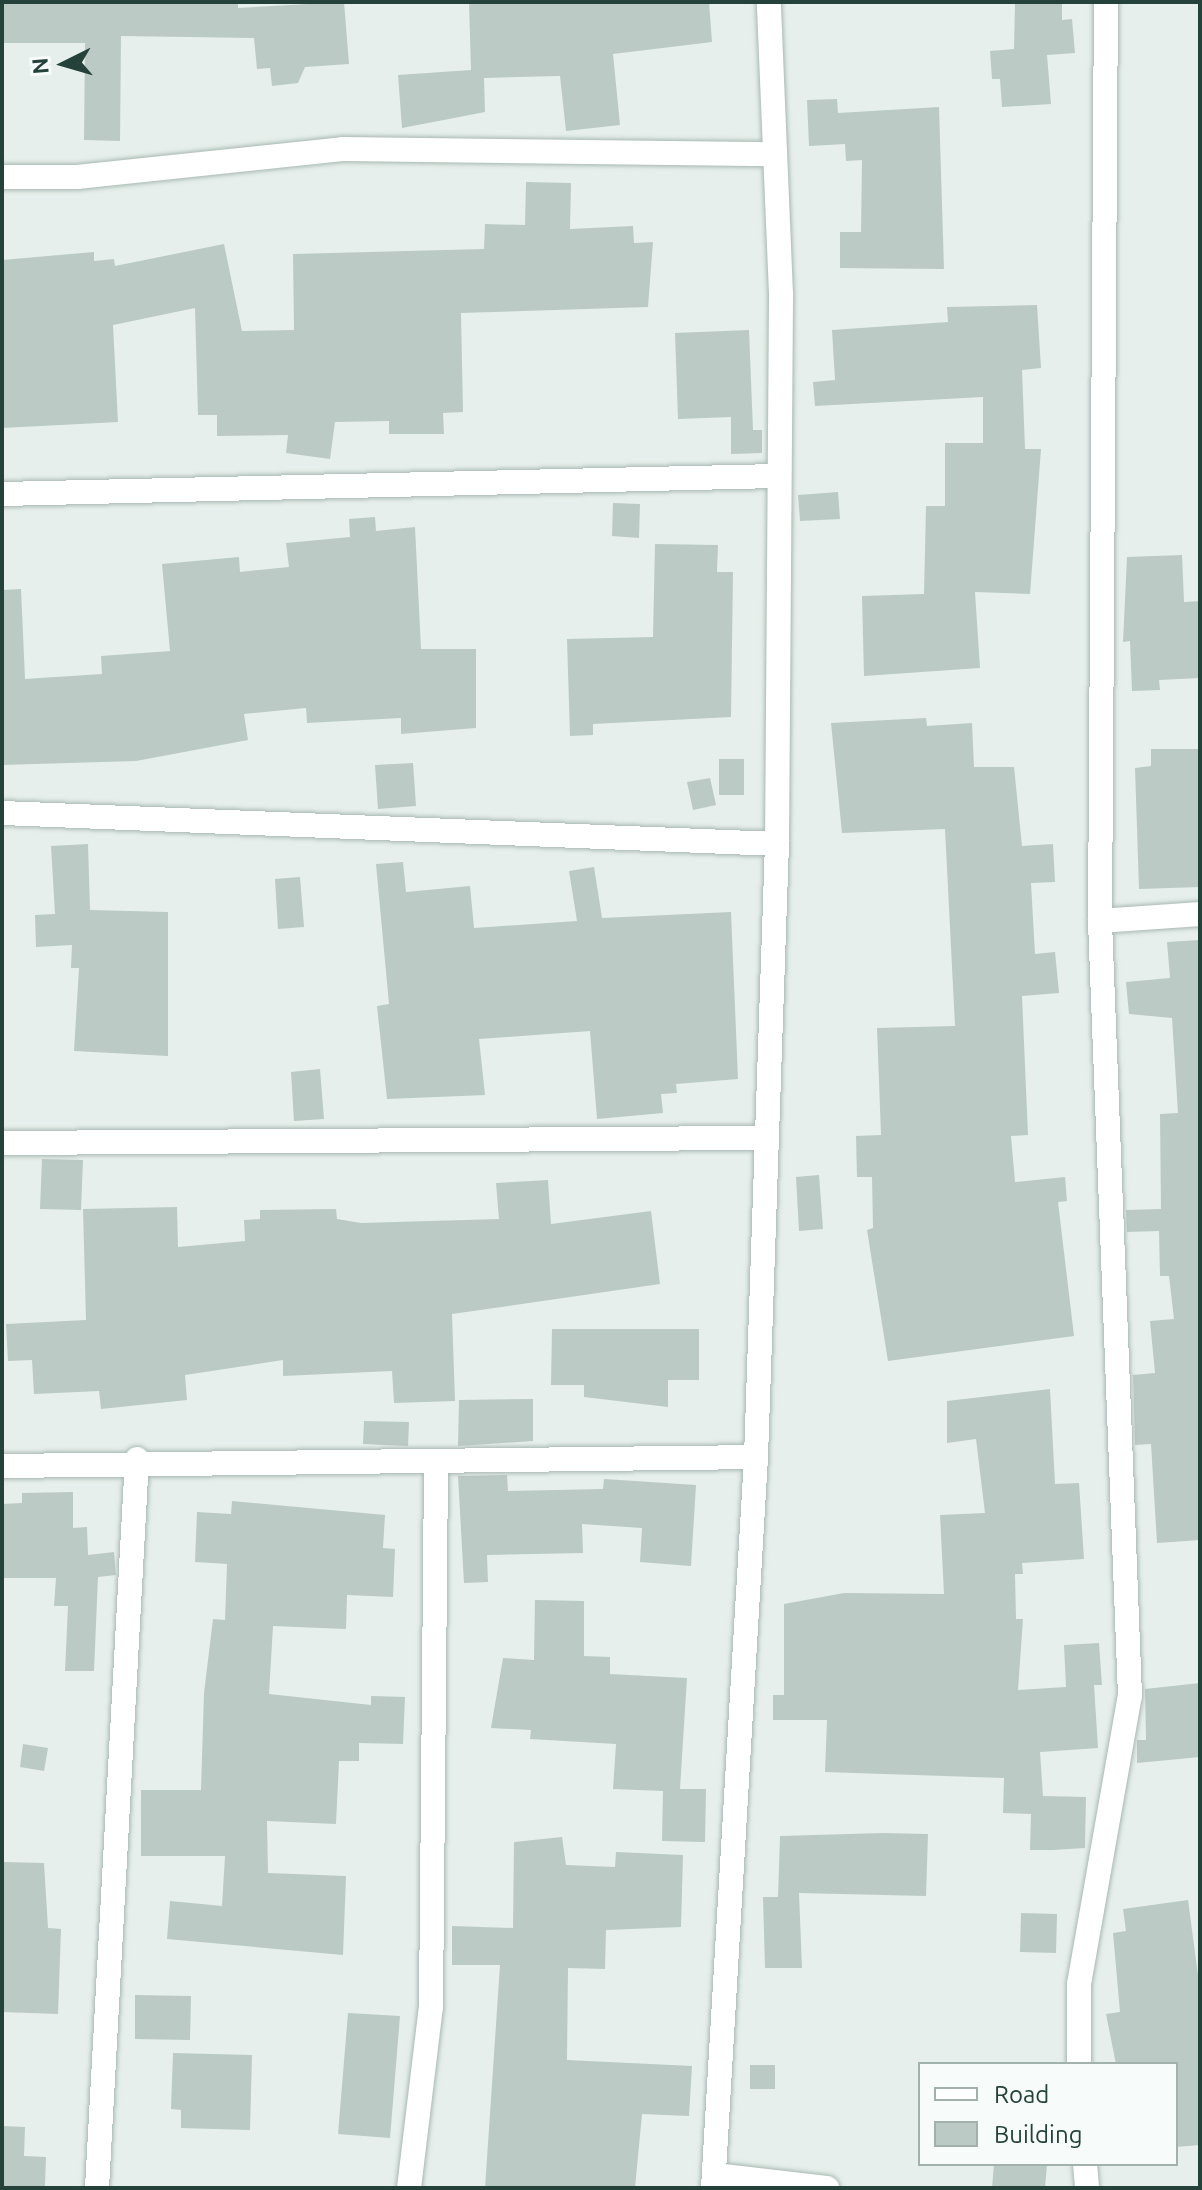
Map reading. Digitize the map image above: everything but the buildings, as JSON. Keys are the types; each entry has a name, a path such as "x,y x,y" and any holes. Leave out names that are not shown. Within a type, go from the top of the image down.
{"street":[{"path":"769,2 775,154 777,844 763,1138 756,1457 715,2181 827,2188"},
{"path":"1079,2062 1079,1984 1130,1696 1100,921 1106,2"},
{"path":"2,177 77,177 343,149 775,154"},
{"path":"2,494 777,476"},
{"path":"2,813 777,844"},
{"path":"1100,921 1200,914"},
{"path":"2,1143 763,1138"},
{"path":"2,1466 137,1459 436,1465 756,1457"},
{"path":"97,2188 137,1459"},
{"path":"409,2188 431,2007 436,1465"},
{"path":"1085,2166 1087,2188"}]}
